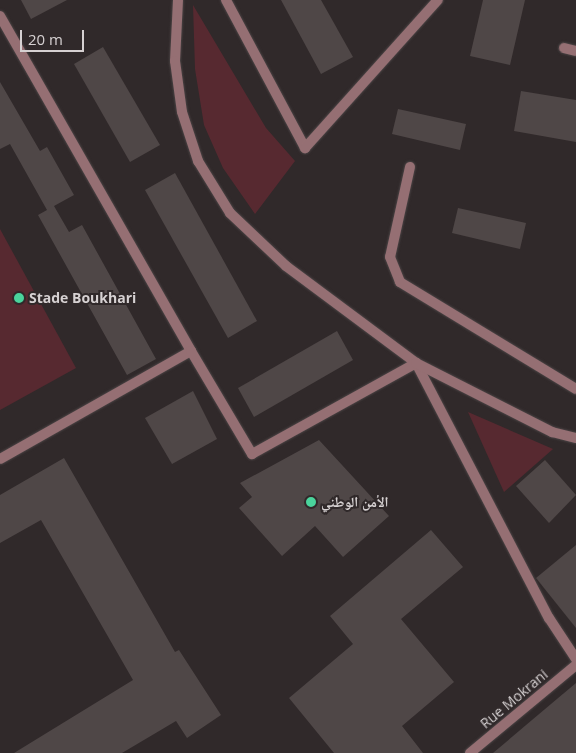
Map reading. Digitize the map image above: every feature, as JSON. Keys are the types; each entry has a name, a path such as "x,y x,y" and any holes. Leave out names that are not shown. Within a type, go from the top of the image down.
{"street":[{"path":"178,0 175,61 182,112 198,161 230,213 286,266 416,363 552,432 576,438"},
{"path":"226,0 305,148 438,0"},
{"path":"0,16 190,351 252,454 416,363"},
{"path":"564,48 576,51"},
{"path":"410,166 390,257 400,282 576,390"},
{"path":"0,459 190,351"},
{"path":"416,363 549,618 576,659"},
{"name":"Rue Mokrani","path":"470,753 576,665"}],"shaded area":[{"path":"193,5 266,128 295,161 255,214 223,168 204,125 195,69"},
{"name":"Stade Boukhari","path":"0,229 76,368 0,410"},
{"path":"468,412 553,449 504,492"}],"building":[{"path":"21,0 67,0 31,19"},
{"path":"281,0 321,0 353,57 321,74"},
{"path":"483,0 525,0 510,65 470,56"},
{"path":"103,47 160,145 130,162 74,64"},
{"path":"0,82 40,151 47,147 74,195 54,206 69,232 82,225 156,359 127,375 38,215 47,210 10,144 0,149"},
{"path":"521,91 576,100 576,142 514,131"},
{"path":"398,109 466,124 460,150 392,134"},
{"path":"175,173 257,321 228,338 145,190"},
{"path":"458,208 526,223 520,249 452,233"},
{"path":"337,331 353,360 254,417 238,388"},
{"path":"193,391 217,439 172,464 145,418"},
{"name":"الأمن الوطني","path":"319,440 389,516 343,557 315,526 282,556 239,508 252,497 240,483"},
{"path":"64,458 175,652 179,650 221,715 187,738 176,721 122,753 14,753 133,680 41,520 0,543 0,495"},
{"path":"545,460 576,495 549,523 516,486"},
{"path":"431,530 463,567 401,619 454,682 402,726 423,753 334,753 289,698 353,644 330,616"},
{"path":"576,545 576,628 536,578"},
{"path":"576,683 576,753 493,753 551,704"}],"place":[{"name":"Stade Boukhari","path":"19,298"},
{"name":"الأمن الوطني","path":"311,502"}]}
